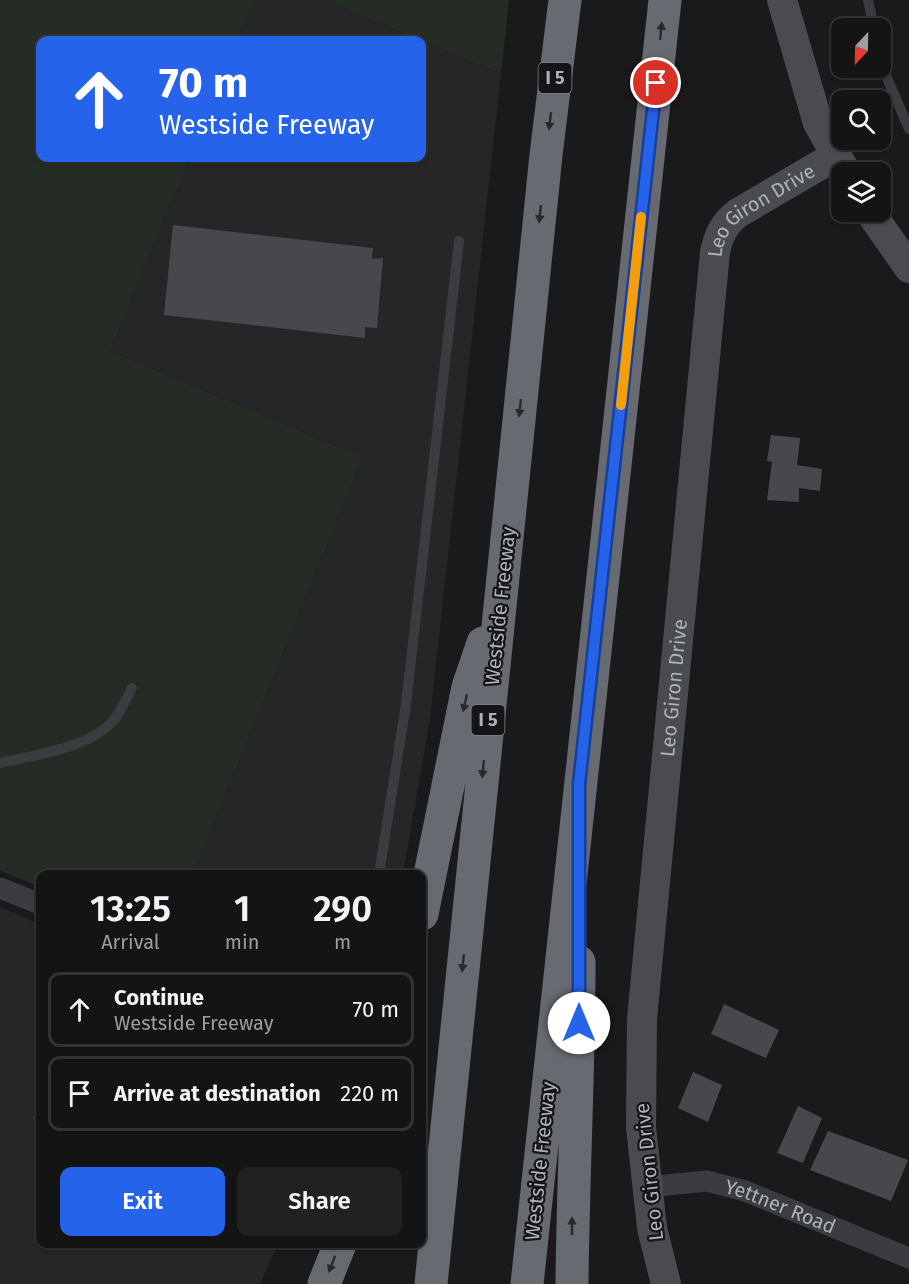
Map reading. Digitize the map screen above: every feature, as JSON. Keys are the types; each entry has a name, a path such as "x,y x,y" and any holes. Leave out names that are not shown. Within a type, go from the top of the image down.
{"highway":[{"name":"Westside Freeway","path":"431,1284 546,155 565,0"},
{"name":"Westside Freeway","path":"527,1284 664,0"},
{"path":"426,894 468,687 502,587"},
{"path":"572,1284 579,1047 579,784"},
{"path":"324,1284 338,1248"}],"street":[{"path":"782,0 818,123 841,162"},
{"name":"Leo Giron Drive","path":"666,1284 652,1228 640,1127 642,1019 715,252 722,230 727,222 738,213 831,169"},
{"path":"877,222 909,268"},
{"path":"0,888 36,902"},
{"name":"Yettner Road","path":"646,1187 688,1181 707,1181 745,1191 909,1258"}],"lane":[{"path":"868,0 872,18"},
{"path":"887,78 909,129"},
{"path":"380,870 406,704 459,241"},
{"path":"0,763 90,739 104,731 115,719 132,688"}],"shaded area":[{"path":"0,0 254,0 240,36 36,36 36,162 188,162 110,351 363,457 195,870 36,870 36,885 0,871"},
{"path":"254,0 324,0 410,36 240,36"},
{"path":"324,0 509,0 501,74 426,43 426,36 410,36"},
{"path":"426,43 501,74 430,719 404,870 195,870 363,457 110,351 188,162 426,162"},
{"path":"0,907 36,922 36,1248 276,1248 260,1284 0,1284"}],"building":[{"path":"173,225 373,248 372,259 383,258 377,328 365,327 365,338 164,315"},
{"path":"771,435 800,438 797,465 822,469 820,491 799,488 799,502 767,500 772,462 767,461"},
{"path":"724,1004 779,1030 766,1058 711,1034"},
{"path":"693,1072 722,1085 708,1122 678,1108"},
{"path":"798,1106 822,1118 803,1163 777,1153"},
{"path":"828,1131 908,1160 891,1201 810,1170"}],"slow traffic":[{"path":"621,405 641,217"}],"route":[{"path":"579,1023 579,784 656,83"}]}
